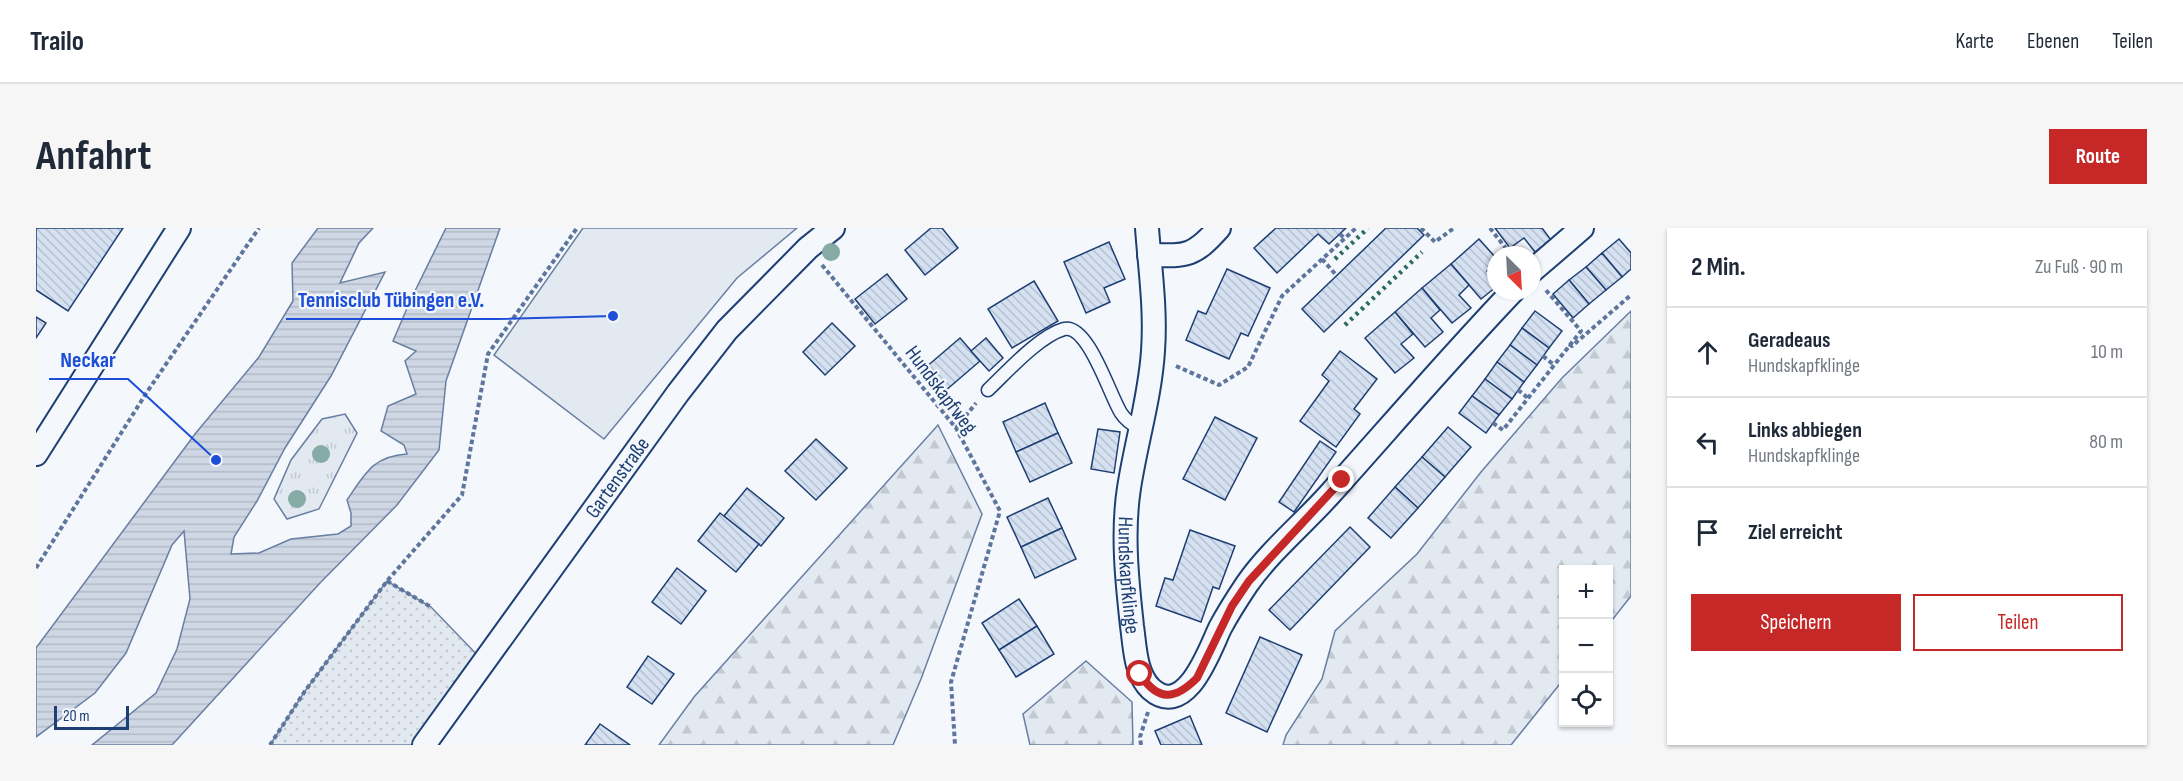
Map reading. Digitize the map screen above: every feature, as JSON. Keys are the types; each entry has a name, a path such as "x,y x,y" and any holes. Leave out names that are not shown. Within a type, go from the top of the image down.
{"street":[{"path":"36,453 179,228"},
{"name":"Gartenstraße","path":"424,745 678,393 727,330 808,248 833,228"},
{"name":"Hundskapfklinge","path":"1147,228 1154,322 1152,359 1142,430 1128,498 1126,550 1128,585 1140,674 1155,692 1164,695 1179,693 1197,678 1228,614 1249,581 1505,300"},
{"path":"1149,255 1184,255 1194,252 1219,228"},
{"path":"1541,273 1582,228"}],"lane":[{"path":"987,390 1049,337 1064,329 1072,330 1092,350 1102,379 1122,416 1142,430"}],"path":[{"path":"36,568 147,392 259,228"},
{"path":"270,745 305,691 387,581 462,495 488,354 577,228"},
{"path":"1152,359 1189,371 1220,385 1248,367 1282,296 1356,228"},
{"path":"1421,228 1435,242 1454,228"},
{"path":"1490,228 1504,246"},
{"path":"1340,234 1345,238"},
{"name":"Hundskapfweg","path":"808,248 956,428 1000,511 951,682 954,745"},
{"path":"1322,259 1336,276"},
{"path":"1493,423 1503,430 1581,331 1541,285"},
{"path":"1569,344 1572,346 1631,295"},
{"path":"1543,356 1554,365"},
{"path":"956,428 987,390"},
{"path":"1518,390 1528,398"},
{"path":"387,581 431,607"},
{"path":"1141,745 1140,737 1151,703"}],"green space":[{"path":"583,228 797,228 737,278 604,439 494,355"},
{"path":"1631,311 1631,596 1613,619 1613,565 1559,565 1559,685 1511,745 1283,745 1286,735 1322,679 1335,631 1417,554 1481,472 1562,378"},
{"path":"345,414 357,433 319,509 287,519 274,499 291,460 322,419"},
{"path":"938,425 982,514 921,679 893,745 659,745 694,697"},
{"path":"387,581 431,607 484,662 424,745 270,745 305,691"},
{"path":"1086,661 1132,702 1133,745 1030,745 1023,714"}],"shaded area":[{"path":"318,228 373,228 359,243 340,283 385,272 331,376 285,448 257,501 234,537 231,554 259,553 291,539 338,534 351,526 351,513 347,500 365,475 386,458 407,454 404,445 381,431 388,406 416,394 405,361 416,351 393,341 446,228 500,228 446,381 439,450 397,505 320,583 172,745 92,745 156,693 177,649 190,599 184,531 172,545 126,653 95,693 36,737 36,648 195,434 259,357 293,301 292,263"}],"building":[{"path":"36,228 123,228 68,311 36,290"},
{"path":"931,228 942,228 958,248 925,275 905,250"},
{"path":"1276,228 1346,228 1329,244 1318,234 1277,273 1254,248"},
{"path":"1386,228 1417,228 1424,235 1324,332 1302,309"},
{"path":"1495,228 1542,228 1551,240 1541,248 1530,246 1524,238 1513,246 1508,246"},
{"path":"1479,239 1487,248 1487,294 1481,299 1451,264"},
{"path":"1619,239 1631,253 1631,269 1622,277 1602,253"},
{"path":"1109,242 1125,279 1104,288 1110,302 1086,313 1064,262"},
{"path":"1602,253 1622,277 1606,290 1586,267"},
{"path":"1451,264 1469,285 1459,295 1471,308 1452,323 1422,288"},
{"path":"1586,267 1606,290 1589,304 1569,280"},
{"path":"1227,269 1270,288 1248,336 1241,333 1229,359 1186,340 1198,311 1206,314"},
{"path":"887,274 907,299 875,324 855,299"},
{"path":"1569,280 1589,304 1573,318 1553,294"},
{"path":"1034,281 1058,321 1012,348 988,309"},
{"path":"1422,288 1440,310 1431,318 1443,332 1425,347 1395,312"},
{"path":"1535,311 1562,331 1549,348 1522,328"},
{"path":"1395,312 1413,334 1401,344 1414,358 1395,373 1365,338"},
{"path":"36,317 46,323 36,338"},
{"path":"832,323 855,346 825,375 803,352"},
{"path":"1522,328 1549,348 1537,365 1510,345"},
{"path":"960,338 980,361 945,391 925,368"},
{"path":"986,338 1003,358 989,371 971,351"},
{"path":"1510,345 1537,365 1524,382 1497,362"},
{"path":"1340,351 1377,379 1354,409 1360,414 1336,447 1300,421 1329,381 1322,375"},
{"path":"1497,362 1524,382 1512,399 1485,379"},
{"path":"1485,379 1512,399 1499,415 1472,396"},
{"path":"1472,396 1499,415 1486,433 1459,413"},
{"path":"1045,403 1058,433 1016,452 1003,422"},
{"path":"1215,417 1257,438 1225,500 1183,479"},
{"path":"1448,427 1471,447 1445,477 1422,457"},
{"path":"1098,429 1120,432 1114,473 1091,469"},
{"path":"1058,433 1072,463 1030,482 1016,452"},
{"path":"816,439 847,468 816,500 785,471"},
{"path":"1320,441 1336,452 1294,512 1279,502"},
{"path":"1422,457 1445,477 1418,508 1395,487"},
{"path":"1395,487 1418,508 1391,538 1368,518"},
{"path":"747,488 784,518 761,546 724,516"},
{"path":"1048,498 1062,528 1021,547 1007,517"},
{"path":"720,513 759,544 736,572 698,541"},
{"path":"1350,527 1370,547 1290,630 1269,610"},
{"path":"1062,528 1076,559 1035,578 1021,547"},
{"path":"1190,530 1235,546 1219,589 1213,587 1201,622 1156,606 1165,578 1173,580"},
{"path":"677,568 706,591 681,624 652,602"},
{"path":"1019,599 1037,626 999,650 982,623"},
{"path":"1037,626 1054,654 1016,677 999,650"},
{"path":"1260,637 1302,655 1267,732 1226,713"},
{"path":"648,656 674,674 652,704 627,687"},
{"path":"1190,716 1202,745 1161,745 1155,731"},
{"path":"600,724 630,745 585,745"}],"hedge":[{"path":"1335,259 1368,228"},
{"path":"1345,325 1422,252"}],"place":[{"name":"Tennisclub Tübingen e.V.","path":"613,316"},
{"name":"Neckar","path":"216,460"}],"route":[{"path":"1140,674 1145,683 1155,692 1164,695 1179,693 1188,687 1197,678 1232,606 1249,581 1342,480"}]}
